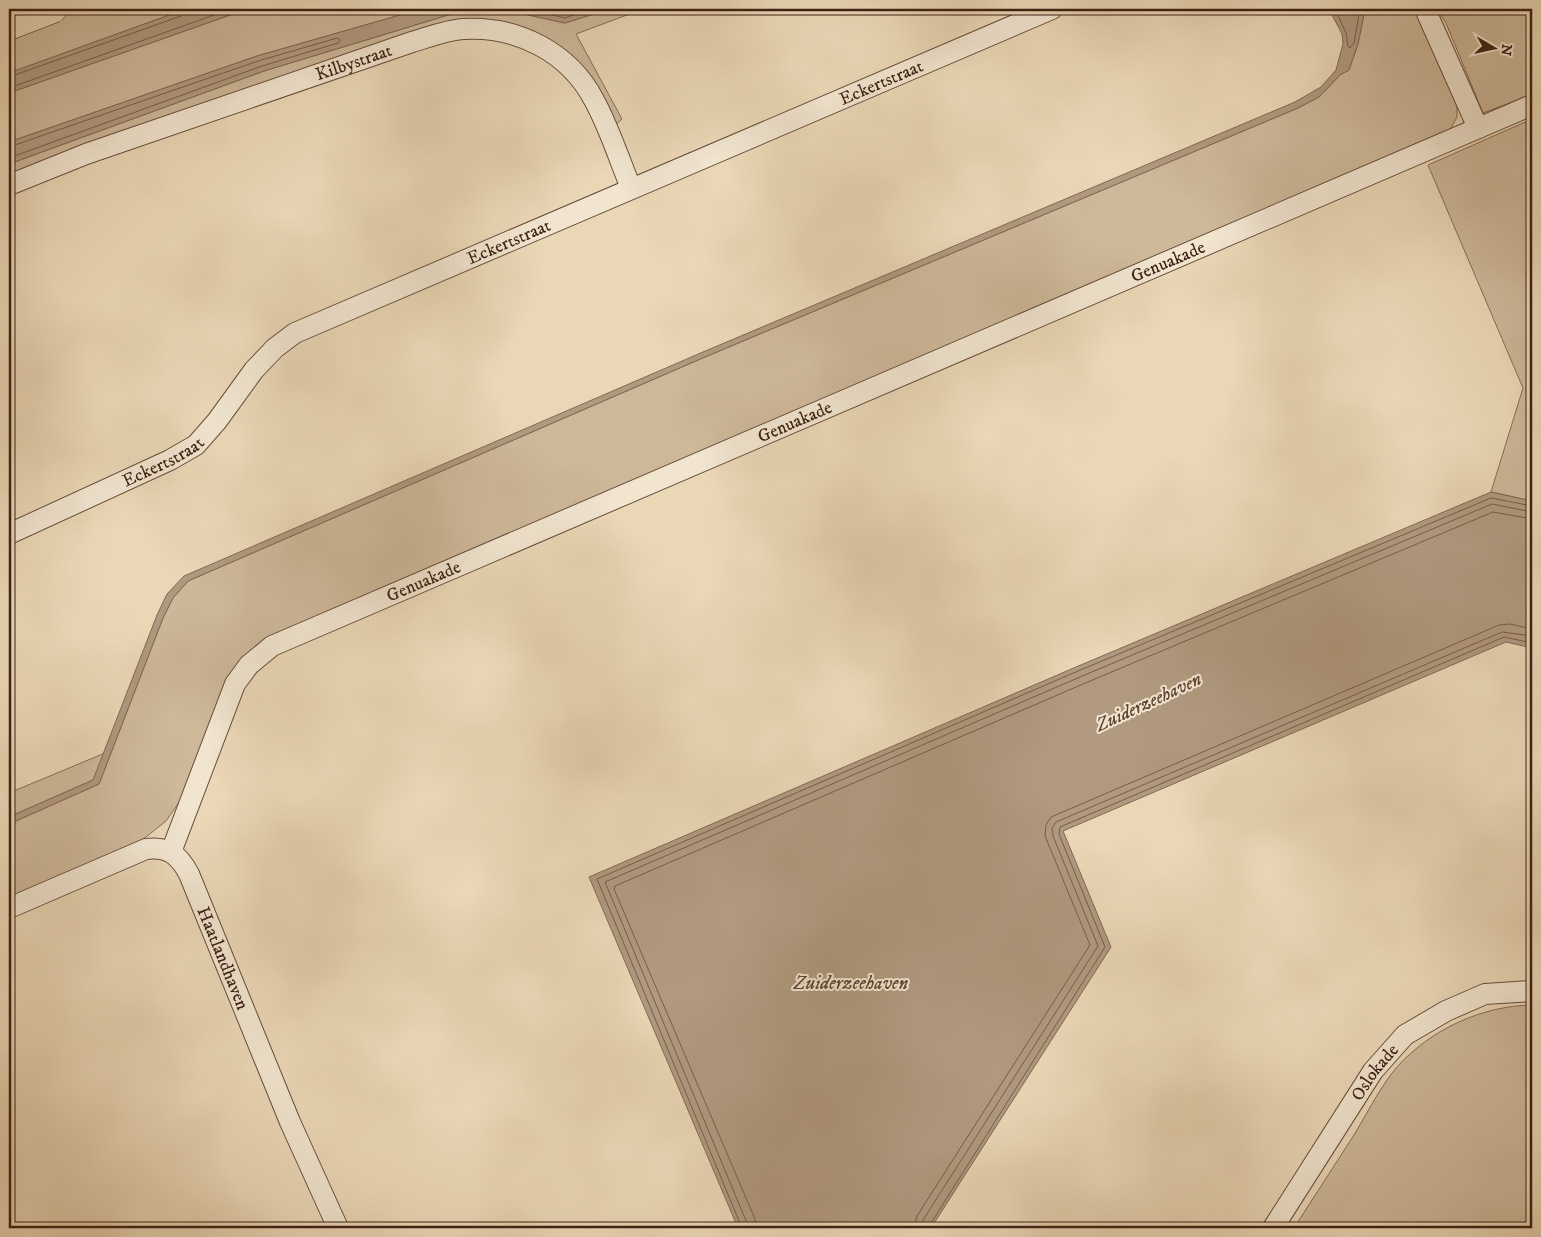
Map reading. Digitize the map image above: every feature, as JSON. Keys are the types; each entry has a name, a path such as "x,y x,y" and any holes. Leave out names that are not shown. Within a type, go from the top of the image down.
{"highway":[{"path":"9,26 53,9"}],"street":[{"name":"Eckertstraat","path":"9,534 170,460 196,445 217,421 254,370 275,348 295,333 1052,9"},
{"path":"1425,9 1478,128"},
{"name":"Kilbystraat","path":"9,185 86,154 412,42 462,29 500,31 514,34 544,46 572,68 594,99 631,188"},
{"name":"Genuakade","path":"171,852 235,684 249,664 272,646 1532,105"},
{"path":"9,908 138,852 155,848 171,852"},
{"name":"Haatlandhaven","path":"171,852 182,860 189,874 290,1122 338,1228"},
{"name":"Oslokade","path":"1273,1228 1373,1071 1405,1035 1446,1011 1485,994 1532,990"}],"shaded area":[{"path":"77,9 186,9 9,73 9,35"},
{"path":"247,9 421,9 257,56 9,142 9,93"},
{"path":"468,9 501,9 565,23 591,15 599,9 643,9 576,34 622,119 614,126 606,107 498,22 9,181 9,164 264,71"},
{"path":"1365,9 1414,9 1434,43 1457,106 1457,117 1450,130 265,642 180,801 166,821 136,845 9,900 9,824 99,784 163,618 173,598 188,581 705,357 1298,108 1319,97 1340,75 1349,70 1358,44"},
{"path":"1436,9 1532,9 1532,95 1483,113 1446,23"},
{"path":"1532,119 1532,501 1491,492 1523,388 1428,165"},
{"path":"105,753 93,780 9,817 9,793"},
{"path":"1532,1005 1532,1228 1294,1228 1385,1083 1411,1053 1425,1041 1458,1022 1495,1010 1513,1006"}],"water":[{"path":"186,9 247,9 9,93 9,73"},
{"path":"421,9 468,9 264,71 9,164 9,142 257,56"},
{"path":"501,9 599,9 591,15 565,23"},
{"path":"1329,9 1365,9 1358,44 1349,70 1340,75 1319,97 1298,108 705,357 188,581 173,598 163,618 99,784 9,824 9,817 93,780 157,615 167,594 184,576 703,352 1295,102 1321,87 1336,70 1343,44 1342,34"},
{"name":"Zuiderzeehaven","path":"1491,492 1532,501 1532,648 1506,642 1063,831 1111,947 931,1228 738,1228 589,877 1076,667"}]}
